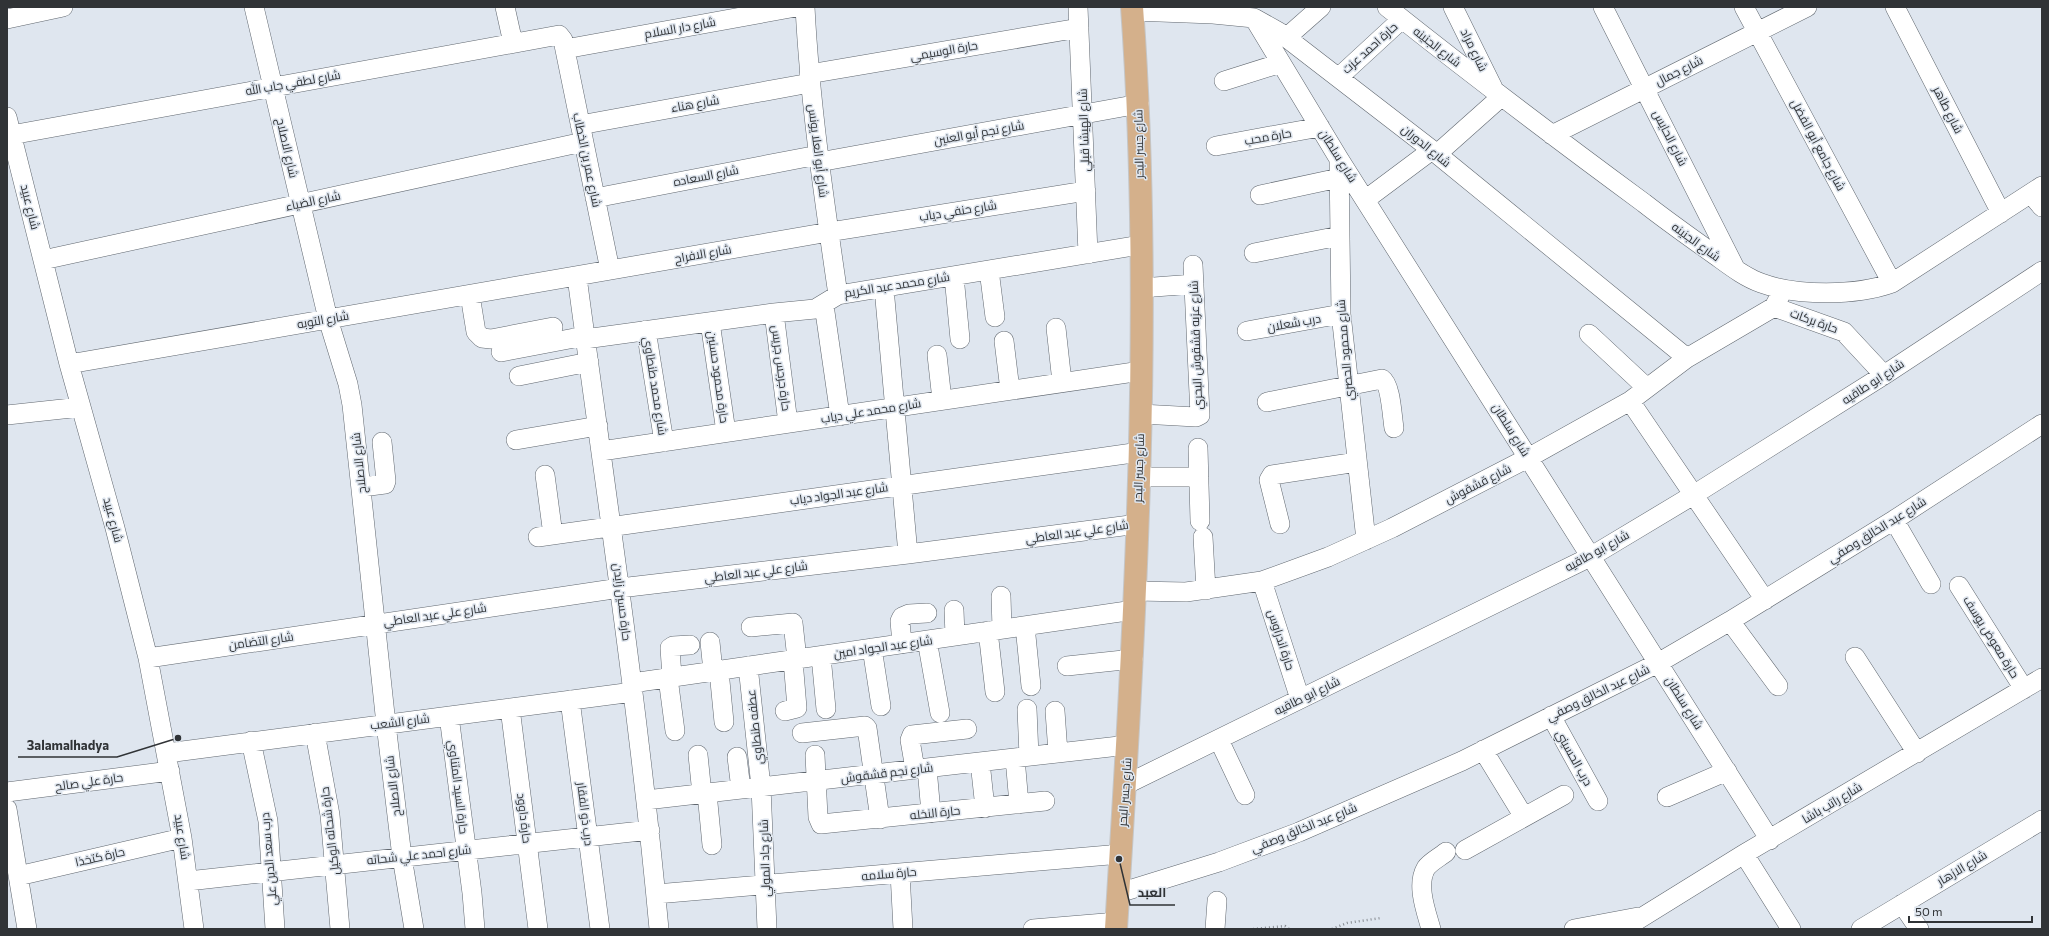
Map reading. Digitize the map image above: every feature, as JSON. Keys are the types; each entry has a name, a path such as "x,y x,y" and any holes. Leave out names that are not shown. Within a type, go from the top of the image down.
{"main road":[{"name":"شارع جسر البحر","path":"1117,925 1133,659 1141,414 1139,104 1132,9"}],"street":[{"path":"7,19 63,7"},
{"name":"شارع الاصلاح","path":"254,7 328,319 348,384 352,404 362,487 374,624 402,857 414,929"},
{"path":"505,7 513,43"},
{"name":"شارع دار السلام","path":"564,50 796,7"},
{"name":"شارع أبو العلا يونس","path":"805,7 809,78 818,158 829,232 831,300 840,416"},
{"name":"شارع الهيشا قبلي","path":"1078,7 1084,114 1088,254"},
{"path":"1287,37 1321,7"},
{"name":"شارع الجنينه","path":"1386,7 1498,95 1736,270 1759,282 1783,290 1810,292 1874,289 1892,283 2001,213 2038,196"},
{"name":"شارع مراد","path":"1453,7 1498,95"},
{"name":"شارع الحايس","path":"1603,7 1736,270"},
{"name":"شارع جامع أبو الفضل","path":"1744,7 1892,283"},
{"name":"شارع جمال","path":"1552,135 1807,7"},
{"name":"شارع طاهر","path":"1895,7 2001,213"},
{"name":"شارع الدوران","path":"1132,9 1254,18 1287,37 1435,152 1687,358"},
{"name":"شارع سلطان","path":"1254,18 1339,159 1770,840"},
{"name":"حارة احمد عزت","path":"1339,77 1402,19"},
{"name":"حارة الوسيمي","path":"809,78 1079,28"},
{"name":"شارع لطفي جاب الله","path":"9,126 272,87 556,34 561,37 564,50"},
{"name":"شارع عمر بن الخطاب","path":"564,50 610,270"},
{"path":"1224,81 1280,63"},
{"name":"شارع هناء","path":"581,134 809,78"},
{"path":"1366,200 1435,152 1498,95"},
{"name":"شارع نجم أبو العنين","path":"818,158 1139,104"},
{"name":"شارع عبيد","path":"9,126 69,364 115,528 148,658 169,762 182,838 194,929"},
{"name":"حارة محب","path":"1216,146 1320,127"},
{"name":"شارع الضياء","path":"43,260 300,204 581,134"},
{"name":"شارع السعاده","path":"595,198 818,158"},
{"name":"شارع محمود الحصري","path":"1339,159 1341,314 1366,540"},
{"path":"1260,195 1339,178"},
{"name":"شارع حنفي دياب","path":"829,232 1086,191"},
{"name":"شارع الافراح","path":"577,277 829,232"},
{"path":"1254,253 1339,236"},
{"name":"شارع محمد عبد الكريم","path":"501,352 585,337 815,309 831,300 884,288 1140,245"},
{"name":"شارع عزبه قشقوش البحري","path":"1141,414 1196,417 1200,415 1193,265"},
{"path":"990,270 995,317"},
{"name":"شارع ابو طاقيه","path":"1125,785 1220,740 1300,699 1590,557 1695,494 1884,375 2042,271"},
{"path":"954,276 960,339"},
{"name":"شارع التوبه","path":"69,364 577,277"},
{"name":"حارة حسين زايدن","path":"577,277 620,588 650,830 659,929"},
{"path":"1140,288 1194,284"},
{"path":"884,288 908,554"},
{"name":"شارع قشقوش","path":"1135,601 1262,581 1328,557 1366,540 1528,458 1630,401 1687,358 1774,306 1783,290"},
{"path":"470,295 476,332 482,338 491,339 553,327"},
{"name":"حارة بركات","path":"1774,306 1844,332 1884,375"},
{"name":"حارة جرجس جريس","path":"774,313 788,423"},
{"name":"درب شعلان","path":"1246,331 1341,314"},
{"name":"حارة محمود حسنين","path":"710,322 726,432"},
{"path":"1056,328 1062,382"},
{"name":"شارع محمد طنطاوي","path":"646,330 664,442"},
{"path":"1589,334 1647,388"},
{"path":"1004,342 1010,390"},
{"path":"937,355 942,400"},
{"path":"519,376 589,362"},
{"name":"شارع محمد علي دياب","path":"601,451 1141,371"},
{"path":"1267,402 1382,379 1386,382 1394,428"},
{"path":"1630,401 1695,494 1765,600"},
{"path":"7,415 81,407"},
{"name":"شارع عبد الخالق وصفي","path":"1119,893 1219,862 1299,832 1483,750 1658,663 1765,600 1894,520 2042,424"},
{"path":"516,440 598,426"},
{"path":"362,487 385,484 386,481 382,442"},
{"path":"1198,448 1206,590"},
{"name":"شارع عبد الجواد دياب","path":"545,475 546,536 1140,452"},
{"path":"1280,524 1269,480 1272,475 1357,462"},
{"path":"1139,477 1199,477"},
{"path":"1894,520 1931,584"},
{"name":"شارع علي عبد العاطي","path":"374,624 620,588 908,554 1138,524"},
{"name":"حارة اندراوس","path":"1262,581 1300,699"},
{"name":"حارة معوض يوسف","path":"1959,586 2024,689"},
{"path":"995,692 995,630 1000,596"},
{"name":"شارع عبد الجواد امين","path":"632,687 670,678 1025,626 1135,601"},
{"path":"954,610 955,636"},
{"path":"902,644 900,620 902,617 905,615 927,613"},
{"path":"1730,621 1778,686"},
{"path":"751,627 793,623 797,708 785,711"},
{"name":"شارع التضامن","path":"148,658 374,624"},
{"path":"1025,626 1031,686"},
{"path":"927,640 940,713"},
{"path":"710,642 724,722"},
{"path":"675,731 670,678 670,648 673,646 690,645"},
{"path":"872,648 881,706"},
{"path":"821,656 826,709"},
{"path":"1855,657 1916,753"},
{"path":"1067,666 1133,659"},
{"name":"عطفه طنطاوي","path":"748,666 762,787"},
{"name":"شارع راتب باشا","path":"1623,929 1744,854 2042,678"},
{"name":"شارع الشعب","path":"169,762 251,741 570,700 632,687"},
{"name":"درب ذو الفقار","path":"570,700 600,929"},
{"name":"حارة داوود","path":"510,708 538,929"},
{"path":"1020,804 1022,757 1027,709"},
{"path":"1055,711 1058,753"},
{"name":"حارة السيد المتناوي","path":"449,716 475,929"},
{"name":"درب الحسيني","path":"1551,716 1598,801"},
{"path":"802,733 865,726 868,729 880,818"},
{"path":"931,813 921,769 910,740 912,735 967,729"},
{"name":"حارة شحاته الوكيل","path":"315,733 330,815 340,929"},
{"path":"1220,740 1245,795"},
{"name":"درب سعد الدين علي","path":"251,741 268,821 270,872 275,929"},
{"name":"شارع نجم قشقوش","path":"646,800 1128,745"},
{"path":"1483,750 1524,817"},
{"path":"698,755 712,846"},
{"path":"815,756 817,781"},
{"path":"737,757 741,789"},
{"name":"حارة علي صالح","path":"7,792 169,762"},
{"path":"980,762 985,808"},
{"path":"1667,797 1727,771"},
{"name":"حارة النخله","path":"817,781 818,817 822,824 1045,801"},
{"name":"شارع جاد المولي","path":"762,787 767,929"},
{"path":"1465,850 1564,795"},
{"path":"7,809 28,929"},
{"name":"شارع الازهار","path":"1861,929 2042,820"},
{"name":"شارع احمد علي شحاته","path":"188,881 650,830"},
{"name":"حارة كتخذا","path":"18,876 182,838"},
{"path":"1431,929 1425,906 1422,879 1427,867 1446,852"},
{"name":"حارة سلامه","path":"656,894 1121,854"},
{"path":"1744,854 1791,929"},
{"path":"900,874 903,929"},
{"path":"1215,929 1217,901"},
{"path":"1902,904 1919,929"},
{"path":"1574,929 1645,916"},
{"path":"1033,929 1117,925"}],"path":[{"path":"1332,929 1340,928 1347,923 1381,918"},
{"path":"1253,929 1278,926 1285,926 1289,929"}],"place":[{"name":"3alamalhadya","path":"178,738"},
{"name":"العبد","path":"1119,859"}]}
